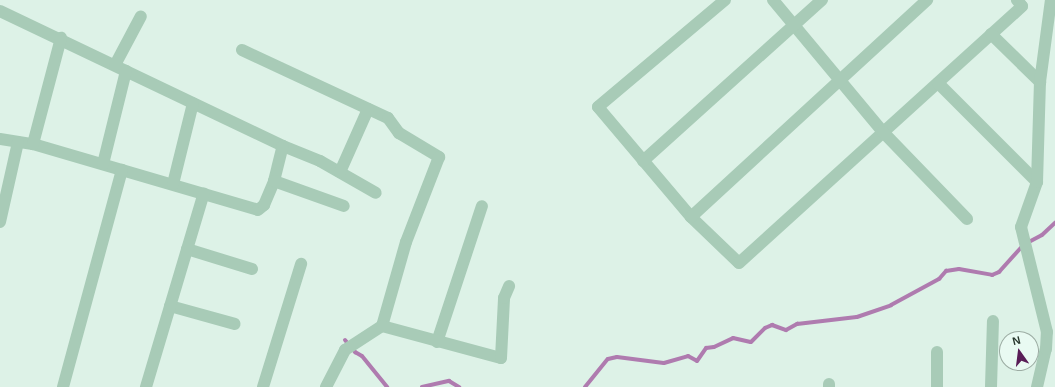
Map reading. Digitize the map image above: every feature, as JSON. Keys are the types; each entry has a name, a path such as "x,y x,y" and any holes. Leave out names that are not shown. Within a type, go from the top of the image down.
{"street":[{"path":"724,0 598,107 691,217 739,263 1022,6 1017,0"},
{"path":"773,0 883,132 967,219"},
{"path":"643,161 822,0"},
{"path":"691,217 927,0"},
{"path":"1037,387 1046,349 1047,332 1021,226 1037,182 1040,82 1051,0"},
{"path":"0,11 61,38 126,72 340,172 376,192"},
{"path":"115,65 141,16"},
{"path":"991,34 1040,82"},
{"path":"33,144 61,38"},
{"path":"242,50 388,118 399,133 439,157 406,242 382,326 345,350 326,387"},
{"path":"103,164 126,72"},
{"path":"938,83 1037,182"},
{"path":"173,184 193,103"},
{"path":"340,172 368,109"},
{"path":"0,139 33,144 258,210 264,205 274,181 283,146"},
{"path":"0,222 18,142"},
{"path":"63,387 122,170"},
{"path":"274,181 344,206"},
{"path":"146,387 204,193"},
{"path":"437,342 482,206"},
{"path":"187,249 252,269"},
{"path":"264,387 301,264"},
{"path":"382,326 501,358 504,298 509,286"},
{"path":"170,306 235,324"},
{"path":"991,387 993,321"},
{"path":"936,387 937,352"}],"waterway":[{"path":"585,387 608,359 617,357 664,363 688,356 697,361 706,348 714,347 733,338 751,342 765,328 772,325 786,330 797,324 857,317 891,305 939,279 946,271 959,269 992,275 999,272 1023,245 1042,235 1055,223"},
{"path":"345,340 355,352 362,356 387,387"},
{"path":"422,387 449,381 459,387"}]}
